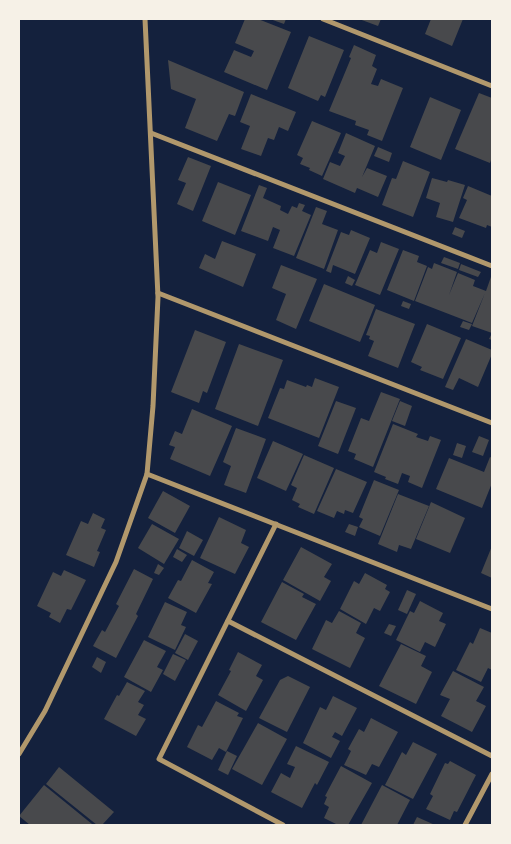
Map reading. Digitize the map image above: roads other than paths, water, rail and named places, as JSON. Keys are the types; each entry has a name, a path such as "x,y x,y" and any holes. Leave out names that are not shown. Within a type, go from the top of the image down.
{"street":[{"path":"19,754 45,711 116,562 147,474 153,406 158,293 145,19"},
{"path":"323,19 492,86"},
{"path":"151,133 492,266"},
{"path":"158,293 492,423"},
{"path":"147,474 492,609"},
{"path":"276,524 159,759 283,825"},
{"path":"228,621 492,756"},
{"path":"465,825 492,774"}]}
